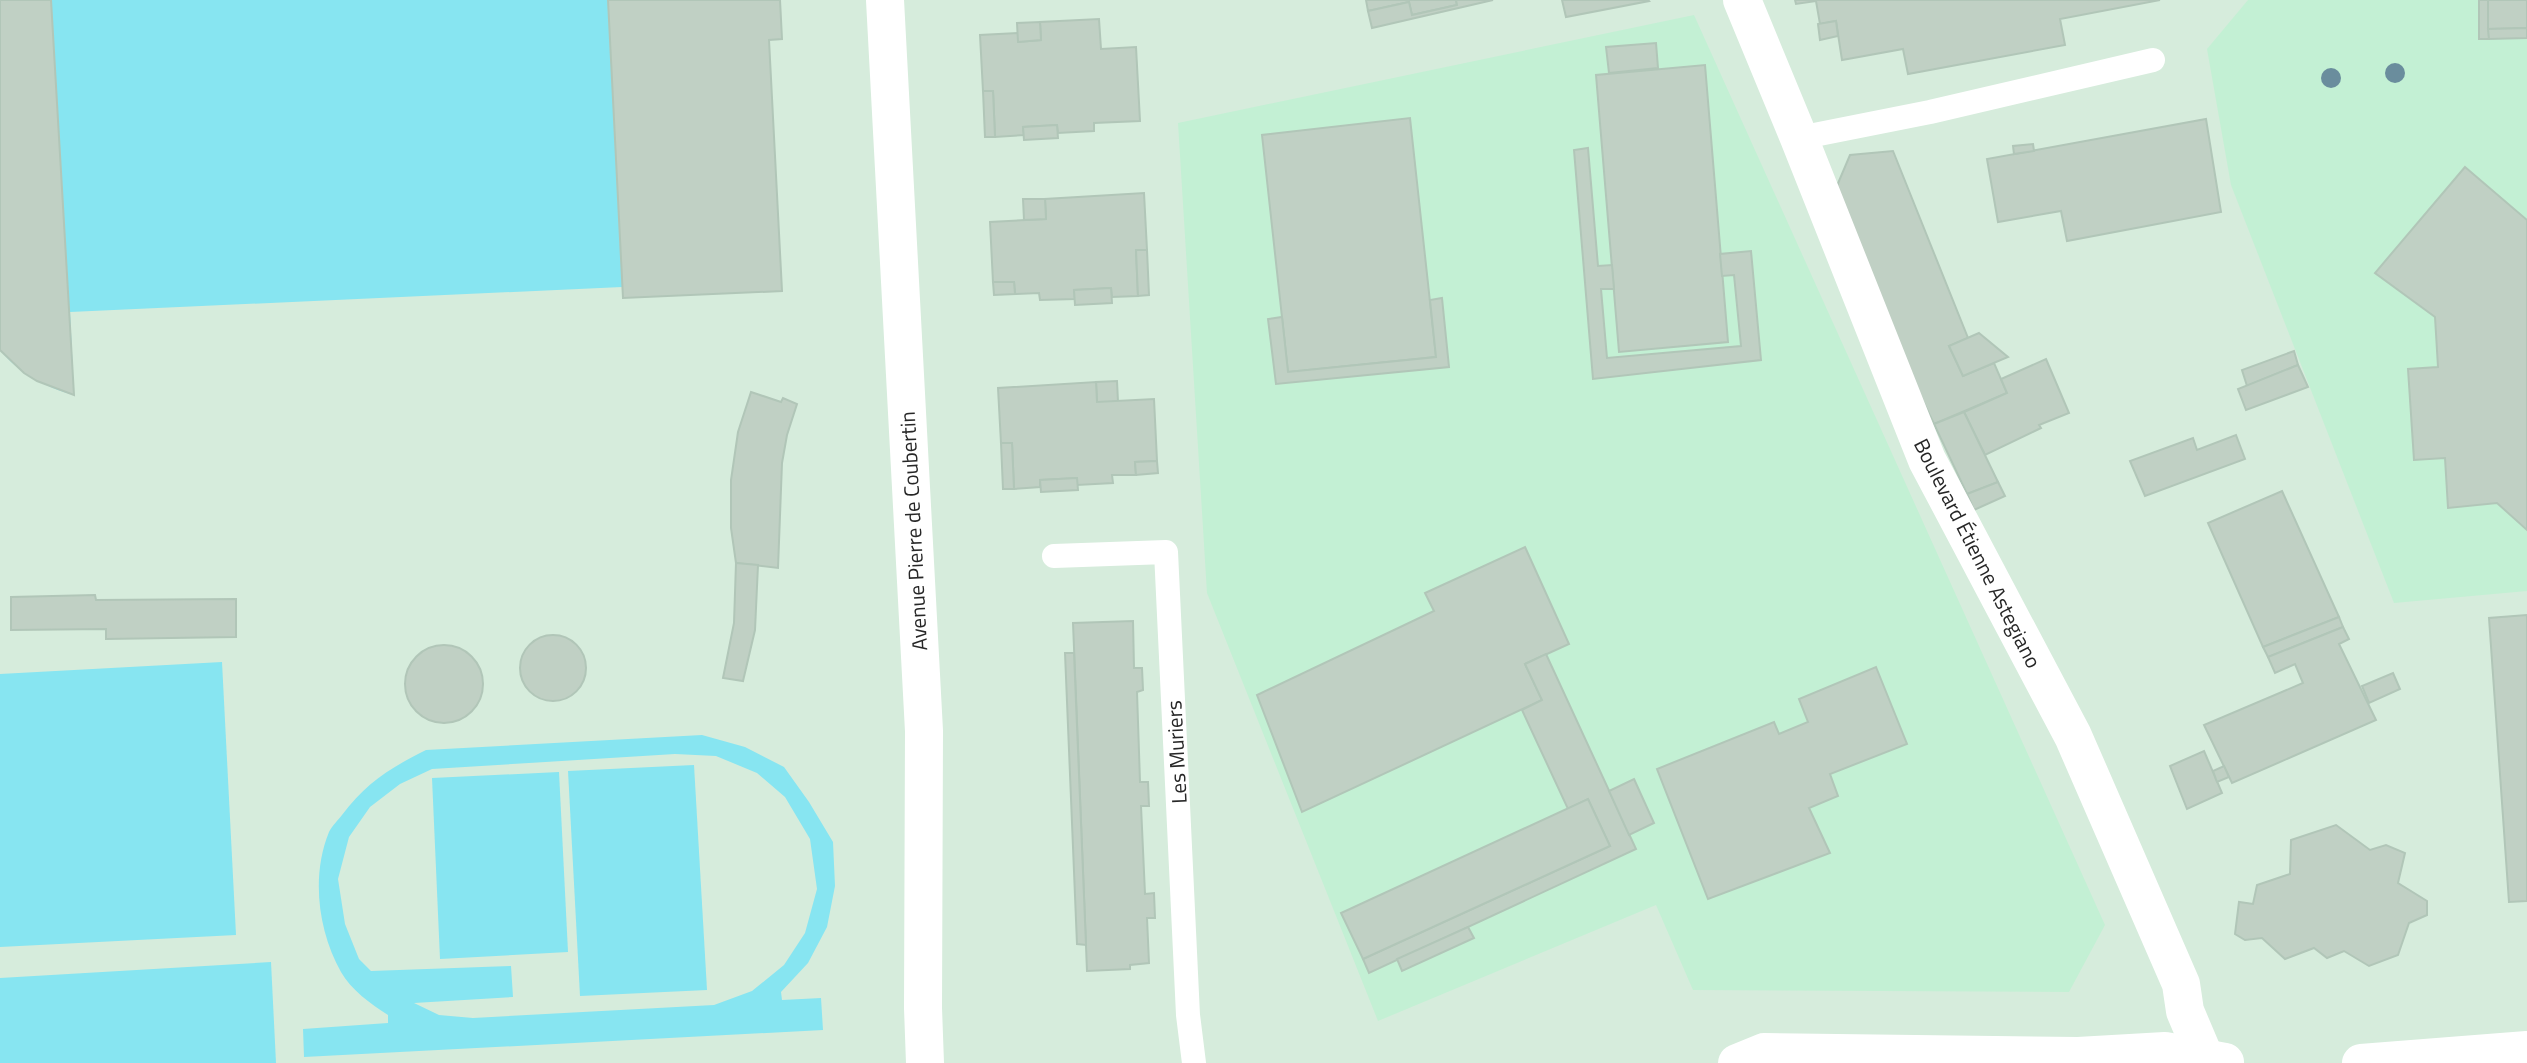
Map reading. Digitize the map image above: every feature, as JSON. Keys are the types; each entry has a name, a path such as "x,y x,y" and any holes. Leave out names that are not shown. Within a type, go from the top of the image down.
{"street":[{"name":"Avenue Pierre de Coubertin","path":"885,0 924,731 925,1063"},
{"name":"Boulevard Étienne Astegiano","path":"1742,0 1927,460 2073,736 2181,984 2185,1011 2213,1061"},
{"path":"2361,1063 2527,1050"},
{"path":"1737,1063 1764,1052 2078,1056 2165,1051 2213,1061"}],"lane":[{"path":"1799,138 2153,60"},
{"name":"Les Muriers","path":"1054,556 1166,552 1188,1015 1194,1063"}],"shaded area":[{"path":"0,0 780,0 769,40 782,291 623,298 622,287 70,312 74,395 53,388 25,373 0,350"},
{"path":"2248,0 2527,0 2527,591 2394,603 2231,185 2207,49"},
{"path":"1694,15 2105,925 2069,992 1693,990 1656,905 1378,1021 1207,593 1178,123"},
{"path":"222,662 236,935 0,947 0,674"},
{"path":"702,735 745,747 784,767 833,842 835,886 827,927 808,963 781,992 782,1000 821,998 823,1030 304,1057 303,1029 388,1023 388,1015 350,985 333,956 322,921 320,867 329,832 360,794 401,763 426,750","holes":["675,754 716,756 757,773 785,797 810,839 817,889 805,933 784,965 752,991 714,1005 473,1018 439,1015 414,1003 513,997 511,966 371,971 359,959 345,924 338,879 349,837 370,807 400,784 432,769"]},
{"path":"694,765 707,990 580,996 568,771"},
{"path":"559,772 568,952 440,959 432,778"},
{"path":"271,962 276,1063 0,1063 0,978"}],"building":[{"path":"0,0 51,0 74,395 37,381 24,373 0,350"},
{"path":"608,0 780,0 782,39 769,40 782,291 623,298"},
{"path":"1366,0 1456,0 1457,5 1412,15 1409,2 1368,11"},
{"path":"1456,0 1493,0 1372,28 1368,11 1409,2 1412,15 1457,5"},
{"path":"1562,0 1648,0 1649,1 1566,17"},
{"path":"1795,0 2160,0 2060,19 2065,45 1908,74 1903,49 1842,60 1836,21 1820,24 1816,1 1796,4"},
{"path":"2479,0 2488,0 2489,39 2479,39"},
{"path":"2488,0 2527,0 2527,28 2488,29"},
{"path":"1099,19 1101,49 1136,47 1140,121 1094,123 1094,131 1058,133 1057,125 1023,127 1024,135 995,137 993,91 983,91 980,35 1018,33 1018,42 1041,40 1040,22"},
{"path":"1836,21 1838,36 1820,40 1818,24"},
{"path":"1040,22 1041,40 1018,42 1017,23"},
{"path":"2527,28 2527,38 2489,39 2488,29"},
{"path":"1656,43 1658,68 1609,73 1606,47"},
{"path":"1705,65 1728,342 1619,352 1596,75"},
{"path":"983,91 993,91 995,137 985,137"},
{"path":"1410,118 1436,357 1288,372 1262,135"},
{"path":"2206,119 2221,212 2067,241 2061,211 1998,222 1987,159"},
{"path":"1057,125 1058,138 1024,140 1023,127"},
{"path":"2033,144 2034,151 2014,154 2013,146"},
{"path":"1588,148 1598,266 1612,265 1614,289 1601,289 1607,358 1741,346 1734,275 1722,276 1720,254 1751,251 1761,360 1593,379 1574,150"},
{"path":"1893,151 1968,338 1949,346 1963,376 1994,363 2007,393 1934,424 1906,366 1836,188 1850,155"},
{"path":"2465,167 2527,220 2527,530 2497,503 2448,508 2445,458 2414,460 2408,369 2438,367 2435,317 2375,273"},
{"path":"1144,193 1147,250 1136,250 1138,296 1112,297 1111,288 1074,290 1075,299 1040,300 1039,293 1015,294 1014,282 993,282 990,222 1046,219 1045,199"},
{"path":"1023,199 1045,199 1046,219 1024,220"},
{"path":"1136,250 1147,250 1149,295 1138,296"},
{"path":"993,282 1014,282 1015,294 994,295"},
{"path":"1111,288 1112,303 1075,305 1074,290"},
{"path":"1442,298 1449,367 1276,384 1268,319 1282,317 1288,372 1436,357 1430,300"},
{"path":"1979,333 2008,357 1963,376 1949,346"},
{"path":"2294,351 2298,365 2247,386 2242,370"},
{"path":"2046,359 2069,413 2039,425 2041,428 1985,455 1964,412 2007,393 2001,379"},
{"path":"2298,365 2308,387 2246,410 2238,389"},
{"path":"1117,381 1118,402 1097,402 1096,382"},
{"path":"1096,382 1097,402 1154,399 1157,461 1135,462 1136,475 1112,475 1113,483 1077,485 1077,478 1040,480 1040,487 1014,489 1012,443 1001,443 998,388"},
{"path":"751,392 781,402 783,398 797,404 782,463 778,568 736,563 731,528 731,480 738,432"},
{"path":"1964,412 1998,482 1967,494 1934,424"},
{"path":"2236,435 2245,459 2145,496 2130,461 2193,438 2197,450"},
{"path":"1001,443 1012,443 1014,489 1003,489"},
{"path":"1157,461 1158,473 1136,475 1135,462"},
{"path":"1077,478 1078,490 1041,492 1040,480"},
{"path":"1998,482 2005,496 1974,510 1967,494"},
{"path":"2282,491 2339,617 2263,647 2208,523"},
{"path":"1525,547 1569,644 1525,664 1542,700 1302,812 1257,695 1434,611 1425,593"},
{"path":"736,563 758,565 755,630 743,681 723,678 734,623"},
{"path":"95,595 96,600 236,599 236,637 106,639 106,629 11,630 11,597"},
{"path":"2527,615 2527,901 2509,902 2489,618"},
{"path":"2339,617 2343,627 2268,657 2263,647"},
{"path":"1133,621 1134,668 1142,668 1143,690 1137,692 1140,782 1148,782 1149,806 1141,806 1145,894 1154,893 1155,918 1147,918 1149,963 1130,965 1130,969 1087,971 1073,623"},
{"path":"2343,627 2349,639 2339,644 2376,720 2232,783 2204,725 2303,683 2295,664 2275,673 2268,657"},
{"path":"559,635 577,644 584,655 584,681 577,692 566,699 547,701 529,692 522,681 520,662 529,644 540,637"},
{"path":"444,645 459,648 471,657 480,669 483,684 480,699 471,711 459,720 444,723 429,720 417,711 408,699 405,684 408,669 417,657 429,648"},
{"path":"1065,653 1074,653 1086,945 1077,944"},
{"path":"1546,654 1636,849 1369,973 1363,959 1610,846 1588,799 1568,809 1522,710 1542,700 1525,664"},
{"path":"1876,667 1907,744 1830,774 1838,796 1809,808 1830,853 1708,899 1657,769 1774,722 1779,734 1808,722 1799,699"},
{"path":"2393,673 2400,689 2369,703 2362,686"},
{"path":"2204,751 2222,793 2187,809 2170,766"},
{"path":"2224,766 2229,777 2217,782 2213,771"},
{"path":"1634,779 1654,823 1629,835 1609,791"},
{"path":"1588,799 1610,846 1363,959 1341,913"},
{"path":"2336,825 2370,850 2386,845 2405,853 2398,883 2427,901 2427,915 2409,923 2398,955 2369,966 2344,951 2327,958 2314,948 2285,959 2262,938 2245,940 2235,934 2239,902 2253,904 2257,885 2290,874 2291,840"},
{"path":"1468,927 1474,938 1402,971 1397,959"}]}
